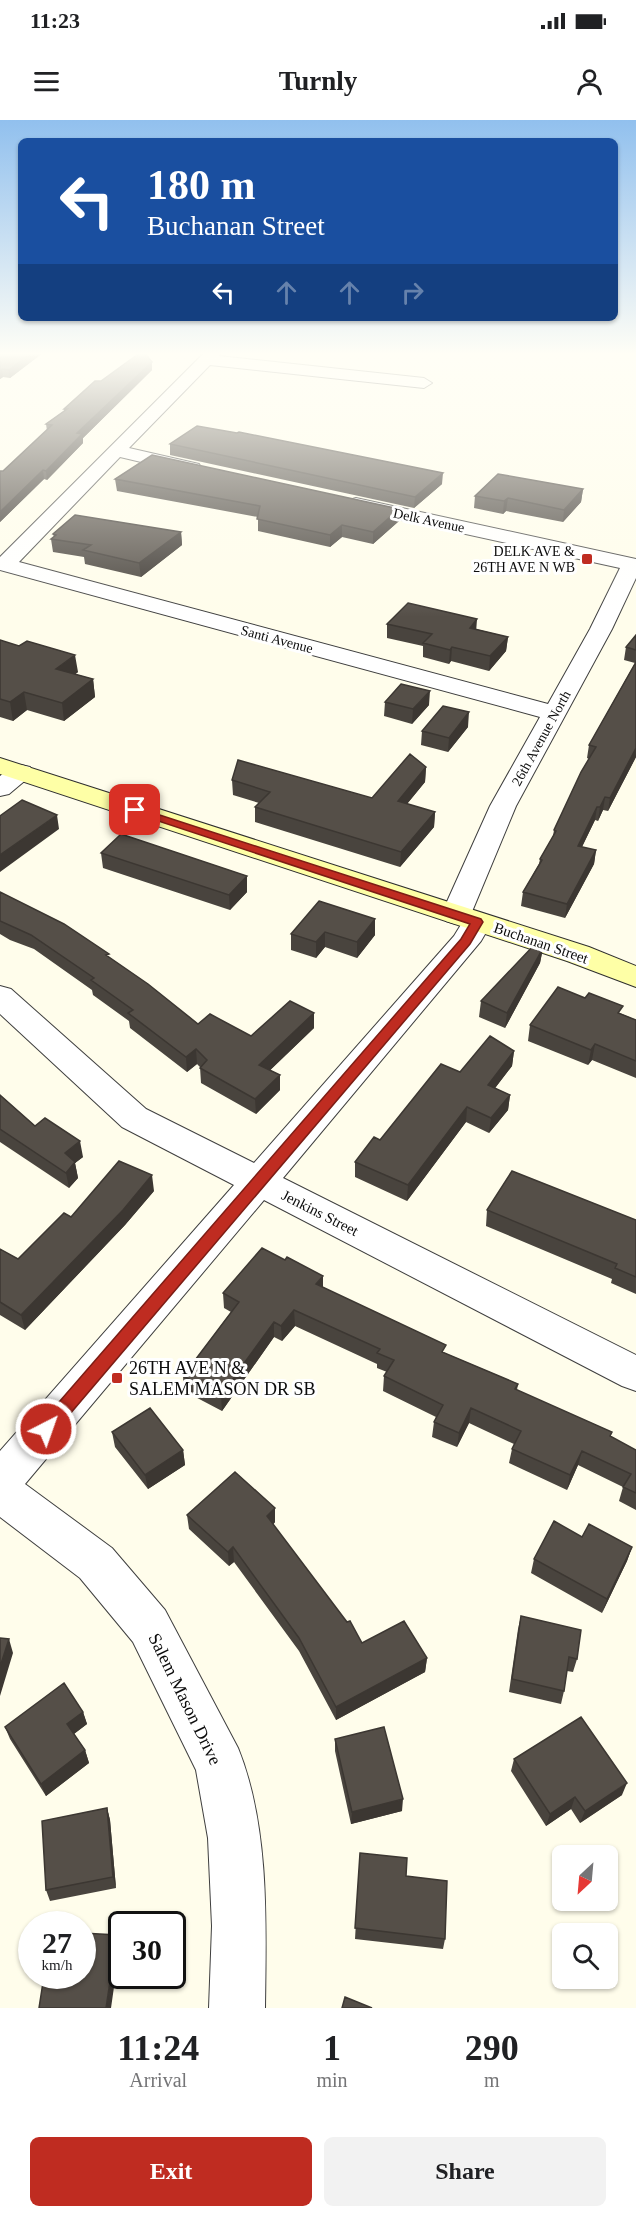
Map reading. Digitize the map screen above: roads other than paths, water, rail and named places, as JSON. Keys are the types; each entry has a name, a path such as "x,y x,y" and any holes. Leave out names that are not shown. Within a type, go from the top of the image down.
{"street":[{"path":"3,564 127,440"},
{"path":"116,451 209,472"},
{"name":"Delk Avenue","path":"336,500 634,565"},
{"name":"Santi Avenue","path":"3,564 555,713"},
{"name":"26th Avenue North","path":"0,1482 466,941 467,918 503,806 634,565"},
{"name":"Buchanan Street","path":"7,776 467,918 578,954 636,977"},
{"name":"Jenkins Street","path":"0,996 134,1118 636,1374"},
{"name":"Salem Mason Drive","path":"0,1491 96,1563 150,1626 220,1766 234,1838 239,1926 237,2008"}],"place":[{"name":"DELK AVE & 26TH AVE N WB","path":"587,559"},
{"name":"26TH AVE N & SALEM MASON DR SB","path":"117,1378"}]}
